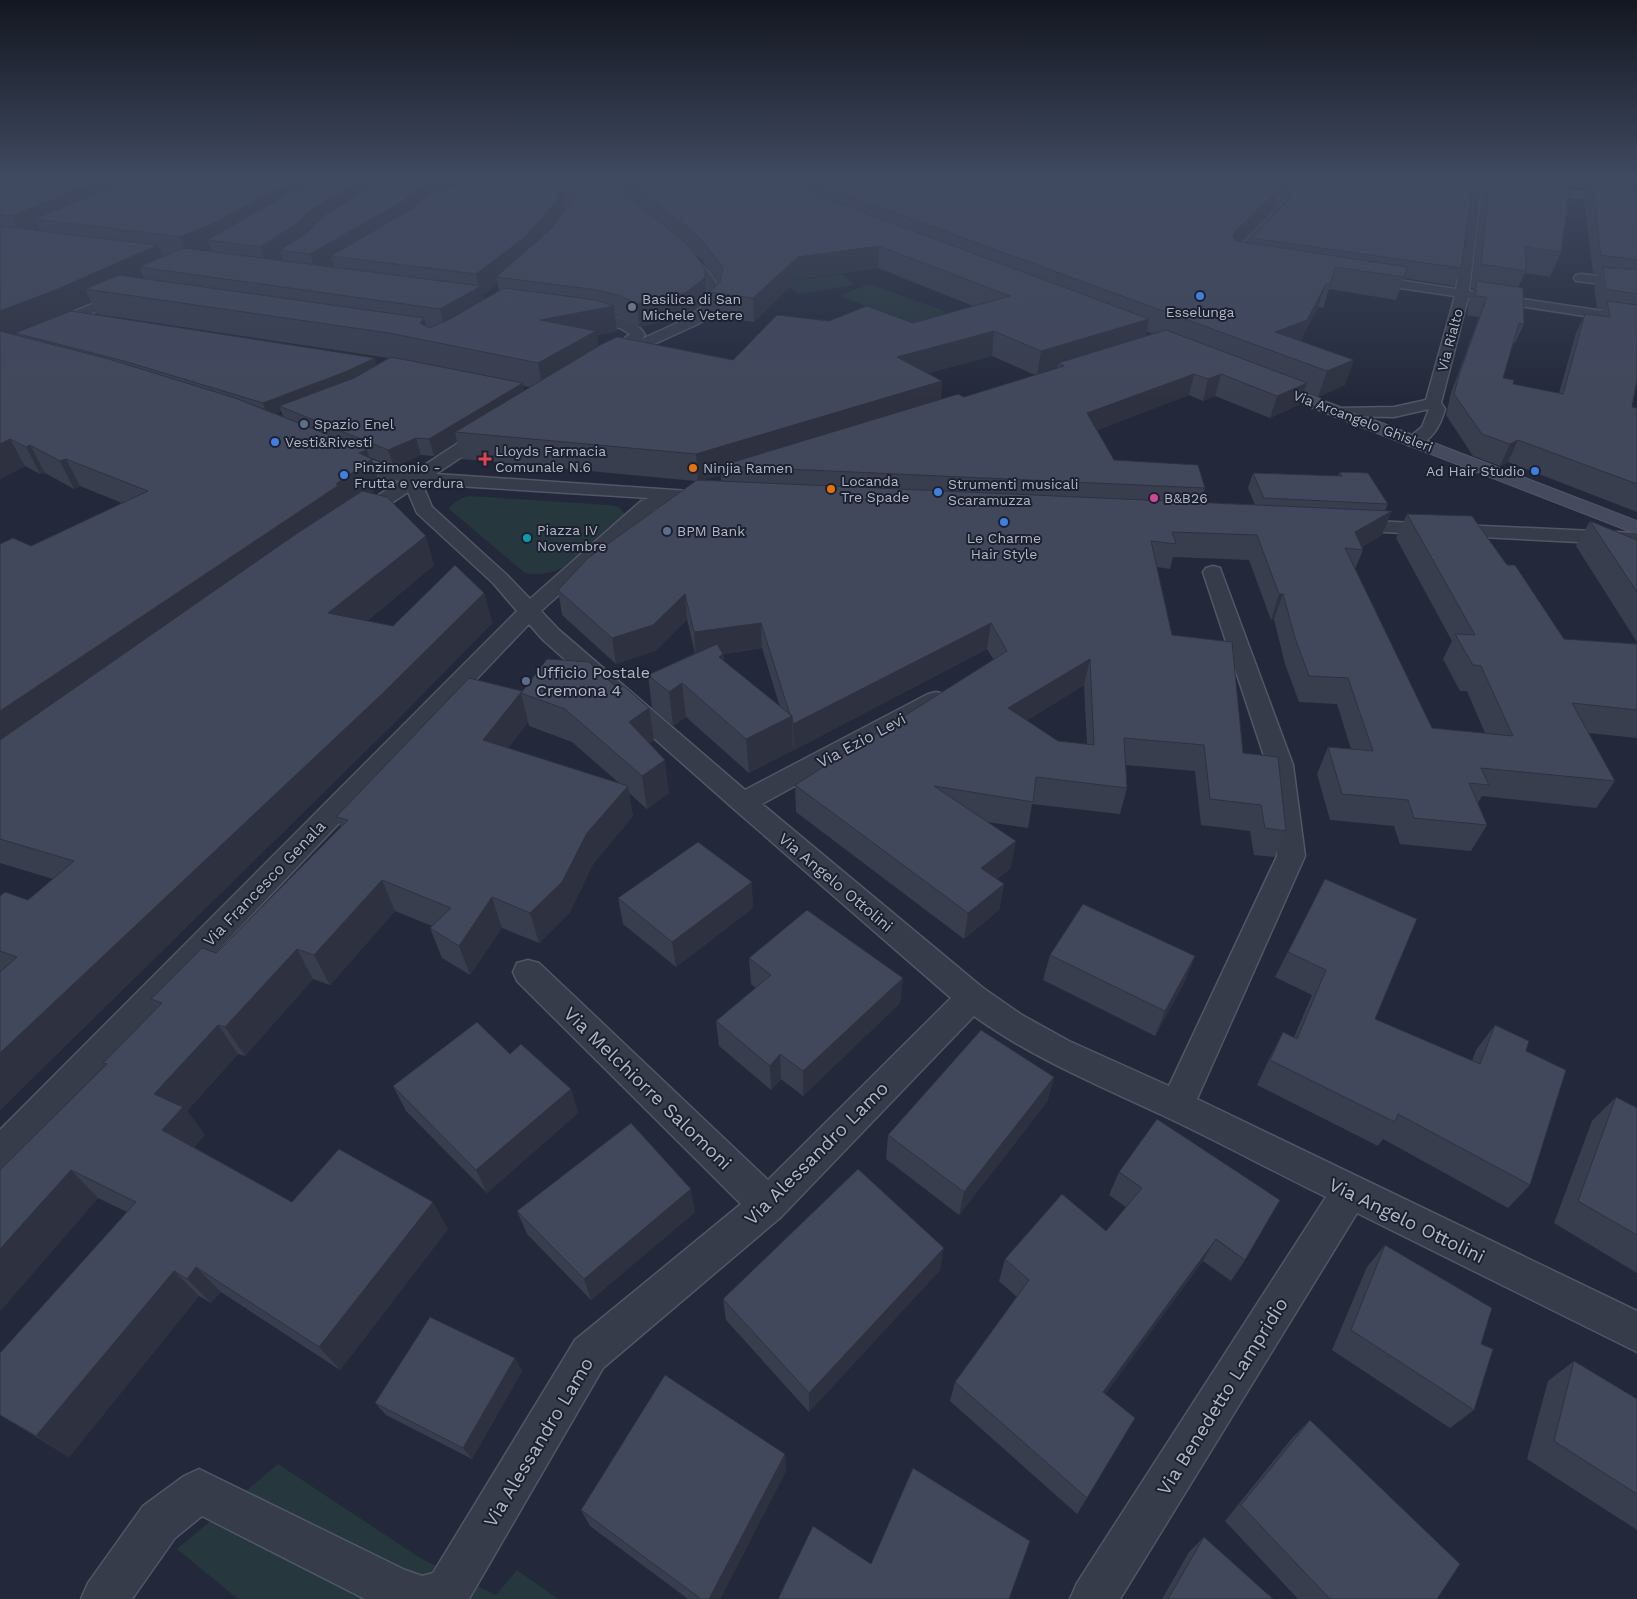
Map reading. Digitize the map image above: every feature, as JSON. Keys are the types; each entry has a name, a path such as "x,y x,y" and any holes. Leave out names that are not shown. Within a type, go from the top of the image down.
{"main road":[{"name":"Via Arcangelo Ghisleri","path":"1248,377 1637,528"}],"street":[{"path":"603,319 624,325 636,331 638,335 600,364 704,314 715,302 715,290 696,264 681,252"},
{"path":"1241,252 1235,258 1264,262"},
{"name":"Via Rialto","path":"1414,441 1426,434 1432,426 1437,409 1433,403 1462,294 1468,252"},
{"path":"1353,277 1637,320"},
{"path":"1581,278 1637,284"},
{"path":"2,347 136,292"},
{"path":"566,313 677,327"},
{"path":"75,317 104,322"},
{"path":"2,347 26,354"},
{"path":"1340,413 1394,412 1433,403"},
{"path":"1383,429 1433,403"},
{"path":"340,529 418,478 436,464 504,422"},
{"path":"327,449 389,474 418,478 674,495 725,490"},
{"path":"418,478 415,488 424,509 500,579 528,612 648,505 674,495"},
{"path":"1331,525 1637,539"},
{"path":"1177,1106 1291,856 1280,765 1213,572"},
{"name":"Via Angelo Ottolini","path":"528,612 551,635 743,804 972,997 1011,1024 1057,1051 1177,1106 1637,1332"},
{"name":"Via Francesco Genala","path":"0,1154 528,612"},
{"name":"Via Ezio Levi","path":"743,804 953,690"},
{"name":"Via Melchiorre Salomoni","path":"528,972 768,1205"},
{"name":"Via Alessandro Lamo","path":"104,1599 159,1522 199,1491 396,1590 422,1599 447,1593 589,1354 768,1205 972,997"},
{"name":"Via Benedetto Lampridio","path":"1093,1599 1350,1192"}],"shaded area":[{"path":"841,274 855,285 798,294 784,282"},
{"path":"869,284 947,312 916,325 839,296"},
{"path":"470,496 609,505 619,507 625,514 623,520 562,568 549,573 530,574 525,573 449,509 458,500"},
{"path":"278,1464 420,1558 496,1595 517,1570 558,1599 238,1599 177,1549"}],"building":[{"path":"0,252 143,252 58,289 0,311"},
{"path":"175,252 211,252 481,286 440,309 139,267"},
{"path":"292,252 314,252 310,254"},
{"path":"338,252 506,252 476,274 331,256"},
{"path":"525,252 693,252 705,268 705,278 685,293 637,304 618,295 597,290 496,277"},
{"path":"710,252 838,252 798,257 753,298 709,292 720,282 723,268"},
{"path":"894,252 969,252 1149,319 1041,351 994,331 897,357 942,381 696,454 455,432 602,344 617,337 733,360 777,315 829,321 867,306 913,323 1010,296"},
{"path":"1001,252 1306,252 1407,267 1404,277 1335,267 1330,285 1326,284 1307,320 1275,332 1354,360 1327,371"},
{"path":"1347,252 1463,252 1461,268"},
{"path":"1482,252 1525,252 1526,271 1481,264"},
{"path":"1601,252 1637,252 1637,260 1601,255"},
{"path":"1603,267 1637,270 1637,294 1606,289"},
{"path":"119,275 424,318 420,323 429,328 450,319 504,288 596,300 614,306 540,320 596,331 538,363 389,333 85,289"},
{"path":"1477,281 1523,288 1524,324 1519,323 1503,378 1514,380 1513,384 1563,394 1585,314 1610,317 1607,301 1637,305 1637,380 1632,407 1637,408 1637,484 1518,440 1510,444 1482,434 1454,394 1487,297 1475,296"},
{"path":"71,311 375,358 345,372 263,403 124,361 15,333"},
{"path":"1166,330 1307,383 1277,396 1221,374 1208,379 1194,374 1087,413 1114,460 1198,465 1205,488 720,466 958,394 964,397 1064,366 1058,363"},
{"path":"0,331 105,358 235,398 367,450 359,453 372,459 336,484 339,485 0,711 0,544 13,538 31,546 148,491 66,459 60,461 30,445 26,447 10,439 0,444"},
{"path":"391,357 523,383 429,439 416,438 388,450 279,406 354,378"},
{"path":"1340,472 1368,473 1388,504 1264,498 1253,473 1342,476"},
{"path":"697,480 1392,511 1355,532 1363,550 1345,548 1432,728 1513,736 1481,666 1473,665 1455,634 1475,635 1407,514 1472,516 1507,565 1515,565 1564,639 1637,644 1637,710 1572,703 1615,781 1481,768 1489,785 1469,783 1487,825 1414,818 1408,800 1342,794 1328,747 1373,751 1348,678 1309,676 1295,638 1283,594 1279,594 1257,535 1172,532 1176,544 1151,541 1172,635 1232,642 1243,753 1278,757 1286,831 1265,828 1261,805 1210,799 1204,745 1124,738 1127,788 1036,777 1033,802 934,786 1016,841 981,868 1004,884 968,913 795,785 1007,651 991,623 793,724 761,623 694,632 685,594 653,625 612,638 558,590 588,558","holes":["1090,659 1094,745 1058,741 1008,708"]},
{"path":"362,491 387,497 426,536 328,613 393,626 455,565 484,593 382,694 0,1053 0,972 17,957 0,951 0,896 5,892 28,900 74,861 0,839 0,740 296,534"},
{"path":"1590,521 1637,540 1637,592"},
{"path":"717,644 723,654 719,657 792,716 746,739 682,683 669,692 648,675"},
{"path":"547,659 589,662 618,689 624,686 649,708 629,722 665,760 642,776 565,709 521,693"},
{"path":"469,678 522,691 483,740 628,786 587,833 562,882 530,913 492,897 459,946 430,928 451,908 382,880 314,955 297,949 225,1027 218,1025 154,1094 183,1107 162,1130 292,1202 339,1149 433,1202 319,1347 196,1267 187,1279 174,1271 36,1436 0,1415 0,1353 136,1202 71,1170 0,1249 0,1170 107,1064 103,1063 162,1003 151,999 202,948 216,953 348,820 336,817"},
{"path":"698,842 752,882 672,942 618,898"},
{"path":"1325,879 1417,919 1375,1019 1480,1064 1495,1025 1529,1041 1526,1051 1566,1070 1530,1185 1398,1114 1395,1122 1270,1060 1283,1032 1297,1039 1326,970 1288,952"},
{"path":"1083,904 1195,956 1165,1011 1050,955"},
{"path":"807,910 903,978 803,1071 780,1054 770,1066 716,1021 771,975 749,958"},
{"path":"477,1022 510,1054 521,1044 571,1089 476,1170 393,1086"},
{"path":"981,1030 1054,1077 964,1192 888,1135"},
{"path":"1616,1097 1637,1108 1637,1235 1578,1201"},
{"path":"1157,1119 1280,1200 1245,1260 1216,1239 1103,1392 1135,1418 1087,1498 955,1382 1029,1280 1005,1259 1062,1194 1106,1231 1142,1188 1119,1172"},
{"path":"631,1123 691,1189 584,1279 517,1211"},
{"path":"858,1169 944,1248 809,1393 723,1299"},
{"path":"1385,1245 1492,1308 1481,1344 1493,1349 1474,1410 1351,1330"},
{"path":"430,1317 515,1358 463,1448 375,1403"},
{"path":"1574,1361 1637,1399 1637,1494 1554,1441"},
{"path":"665,1375 785,1454 709,1599 701,1599 581,1510"},
{"path":"1310,1420 1460,1564 1437,1599 1330,1599 1241,1505"},
{"path":"913,1468 1030,1541 1009,1599 778,1599 813,1526 871,1564"},
{"path":"1204,1537 1273,1599 1168,1599"}],"place":[{"name":"Esselunga","path":"1200,296"},
{"name":"Basilica di San Michele Vetere","path":"632,307"},
{"name":"Spazio Enel","path":"304,424"},
{"name":"Vesti&Rivesti","path":"275,442"},
{"name":"Lloyds Farmacia Comunale N.6","path":"485,459"},
{"name":"Ninjia Ramen","path":"693,468"},
{"name":"Ad Hair Studio","path":"1535,471"},
{"name":"Pinzimonio - Frutta e verdura","path":"344,475"},
{"name":"Locanda Tre Spade","path":"831,489"},
{"name":"Strumenti musicali Scaramuzza","path":"938,492"},
{"name":"B&B26","path":"1154,498"},
{"name":"Le Charme Hair Style","path":"1004,522"},
{"name":"BPM Bank","path":"667,531"},
{"name":"Piazza IV Novembre","path":"527,538"},
{"name":"Ufficio Postale Cremona 4","path":"526,681"}]}
